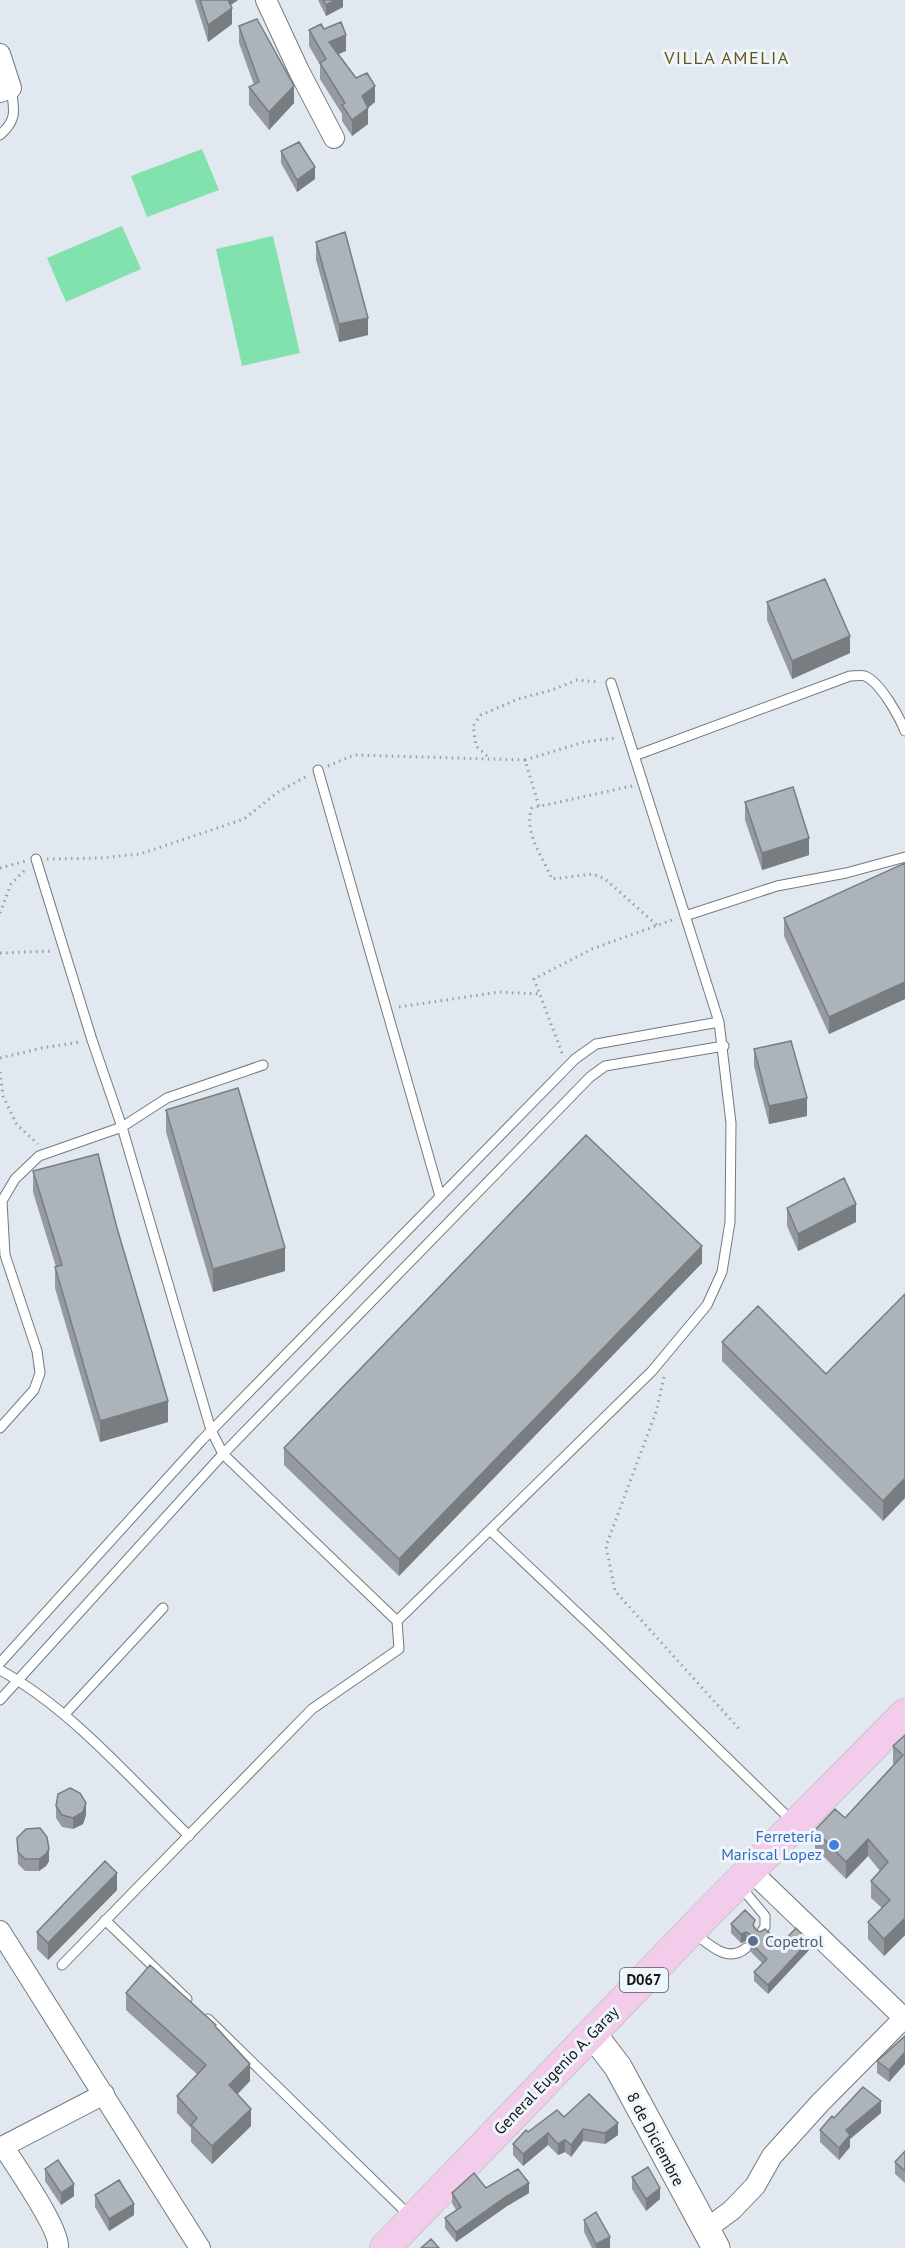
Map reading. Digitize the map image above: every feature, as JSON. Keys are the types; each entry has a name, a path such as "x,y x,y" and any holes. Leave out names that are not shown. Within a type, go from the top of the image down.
{"main road":[{"name":"General Eugenio A. Garay","path":"385,2248 744,1876 905,1714"},
{"name":"8 de Diciembre","path":"592,2033 618,2067 711,2239"}],"street":[{"path":"266,0 298,71 334,138"},
{"path":"0,54 6,90"},
{"path":"711,2239 732,2210 755,2186 772,2156 820,2103 905,2018 744,1876"},
{"path":"1,1934 200,2248"},
{"path":"58,2248 58,2238 51,2223 2,2147 104,2094"}],"lane":[{"path":"0,135 11,125 14,115 6,90"},
{"path":"634,756 850,676 864,676 874,682 898,714 905,731"},
{"path":"397,1621 652,1371 707,1305 722,1272 730,1222 731,1123 724,1046 719,1022 611,683"},
{"path":"318,770 440,1196"},
{"path":"685,916 777,886 846,873 905,857"},
{"path":"36,859 92,1040 122,1127 212,1430 223,1454 397,1621 399,1649 312,1709 62,1965"},
{"path":"0,1663 212,1430 567,1066 596,1044 719,1022"},
{"path":"0,1700 223,1454 590,1077 605,1066 724,1046"},
{"path":"0,1428 34,1390 40,1373 37,1350 5,1255 2,1201 15,1179 39,1156 122,1127 167,1098 263,1065"},
{"path":"490,1530 795,1825"},
{"path":"65,1714 163,1608"},
{"path":"0,1670 18,1680 65,1714 189,1836"},
{"path":"744,1876 765,1916 765,1927 760,1934"},
{"path":"105,1920 190,2003"},
{"path":"692,1930 720,1952 729,1955 741,1953 746,1948"},
{"path":"199,2011 413,2220"}],"path":[{"path":"488,757 476,746 472,726 481,715 518,699 552,690 577,680 611,683"},
{"path":"0,867 36,859 100,858 140,854 244,819 278,792 318,770 354,755 488,757 525,760 584,742 628,737"},
{"path":"525,760 539,806"},
{"path":"643,783 532,808 528,817 533,838 552,879 593,874 605,879 658,926"},
{"path":"0,913 11,884 36,859"},
{"path":"567,1066 534,979 592,949 685,916"},
{"path":"0,953 64,951"},
{"path":"386,1009 499,992 540,994"},
{"path":"0,1058 92,1040"},
{"path":"0,1072 3,1096 17,1125 38,1143 39,1156"},
{"path":"671,1349 656,1412 606,1546 615,1591 741,1731"}],"green space":[{"path":"202,149 219,190 147,217 131,176"},
{"path":"122,226 141,269 66,302 47,258"},
{"path":"273,236 300,353 242,366 216,249"}],"building":[{"path":"200,0 228,0 232,8 208,25"},
{"path":"323,0 335,0 326,5"},
{"path":"257,19 294,86 269,112 249,87 259,82 239,26"},
{"path":"341,22 346,35 329,42 356,78 367,73 375,86 362,96 368,108 352,120 342,105 345,103 320,63 326,59 309,30 321,24 324,29"},
{"path":"299,142 315,167 297,180 281,151"},
{"path":"345,232 368,318 339,324 316,242"},
{"path":"825,579 850,636 792,661 767,602"},
{"path":"793,787 809,838 762,853 745,802"},
{"path":"905,863 905,982 829,1017 784,918"},
{"path":"791,1041 807,1098 769,1106 754,1049"},
{"path":"238,1088 285,1248 213,1269 166,1110"},
{"path":"586,1135 702,1246 399,1559 284,1448"},
{"path":"98,1154 117,1228 168,1401 100,1421 55,1267 62,1265 33,1171"},
{"path":"844,1178 856,1204 798,1234 787,1208"},
{"path":"905,1294 905,1478 883,1501 722,1342 758,1306 826,1374"},
{"path":"905,1735 905,1918 884,1939 868,1922 890,1900 871,1881 888,1862 868,1839 846,1862 815,1830 835,1809 845,1818 903,1755 893,1746"},
{"path":"70,1788 80,1793 86,1803 83,1812 73,1818 62,1815 56,1806 58,1794"},
{"path":"40,1828 47,1837 49,1849 39,1859 25,1859 18,1852 17,1838 26,1829"},
{"path":"105,1861 117,1873 48,1943 37,1932"},
{"path":"745,1910 755,1920 753,1925 756,1930 760,1932 765,1929 781,1944 796,1928 809,1941 768,1985 754,1972 767,1959 751,1943 751,1935 746,1932 741,1934 731,1924"},
{"path":"150,1965 216,2025 250,2064 229,2085 251,2109 212,2146 191,2125 197,2118 177,2096 206,2065 126,1993"},
{"path":"905,2036 905,2052 889,2070 877,2061"},
{"path":"863,2087 881,2101 846,2130 850,2135 839,2148 820,2130"},
{"path":"589,2094 618,2123 605,2133 583,2129 571,2145 565,2140 558,2144 548,2133 523,2154 513,2144 526,2130 528,2132 557,2110 564,2117"},
{"path":"905,2151 905,2171 895,2162"},
{"path":"58,2160 74,2184 61,2193 45,2169"},
{"path":"648,2167 660,2188 646,2199 632,2177"},
{"path":"518,2169 529,2183 456,2232 445,2218 461,2207 452,2193 474,2173 486,2188"},
{"path":"119,2180 134,2204 109,2219 95,2195"},
{"path":"596,2212 610,2237 596,2244 584,2220"},
{"path":"431,2239 439,2248 421,2248"}],"place":[{"name":"Ferretería Mariscal Lopez","path":"834,1845"},
{"name":"Copetrol","path":"753,1941"}],"district":[{"name":"VILLA AMELIA","path":"727,58"}]}
